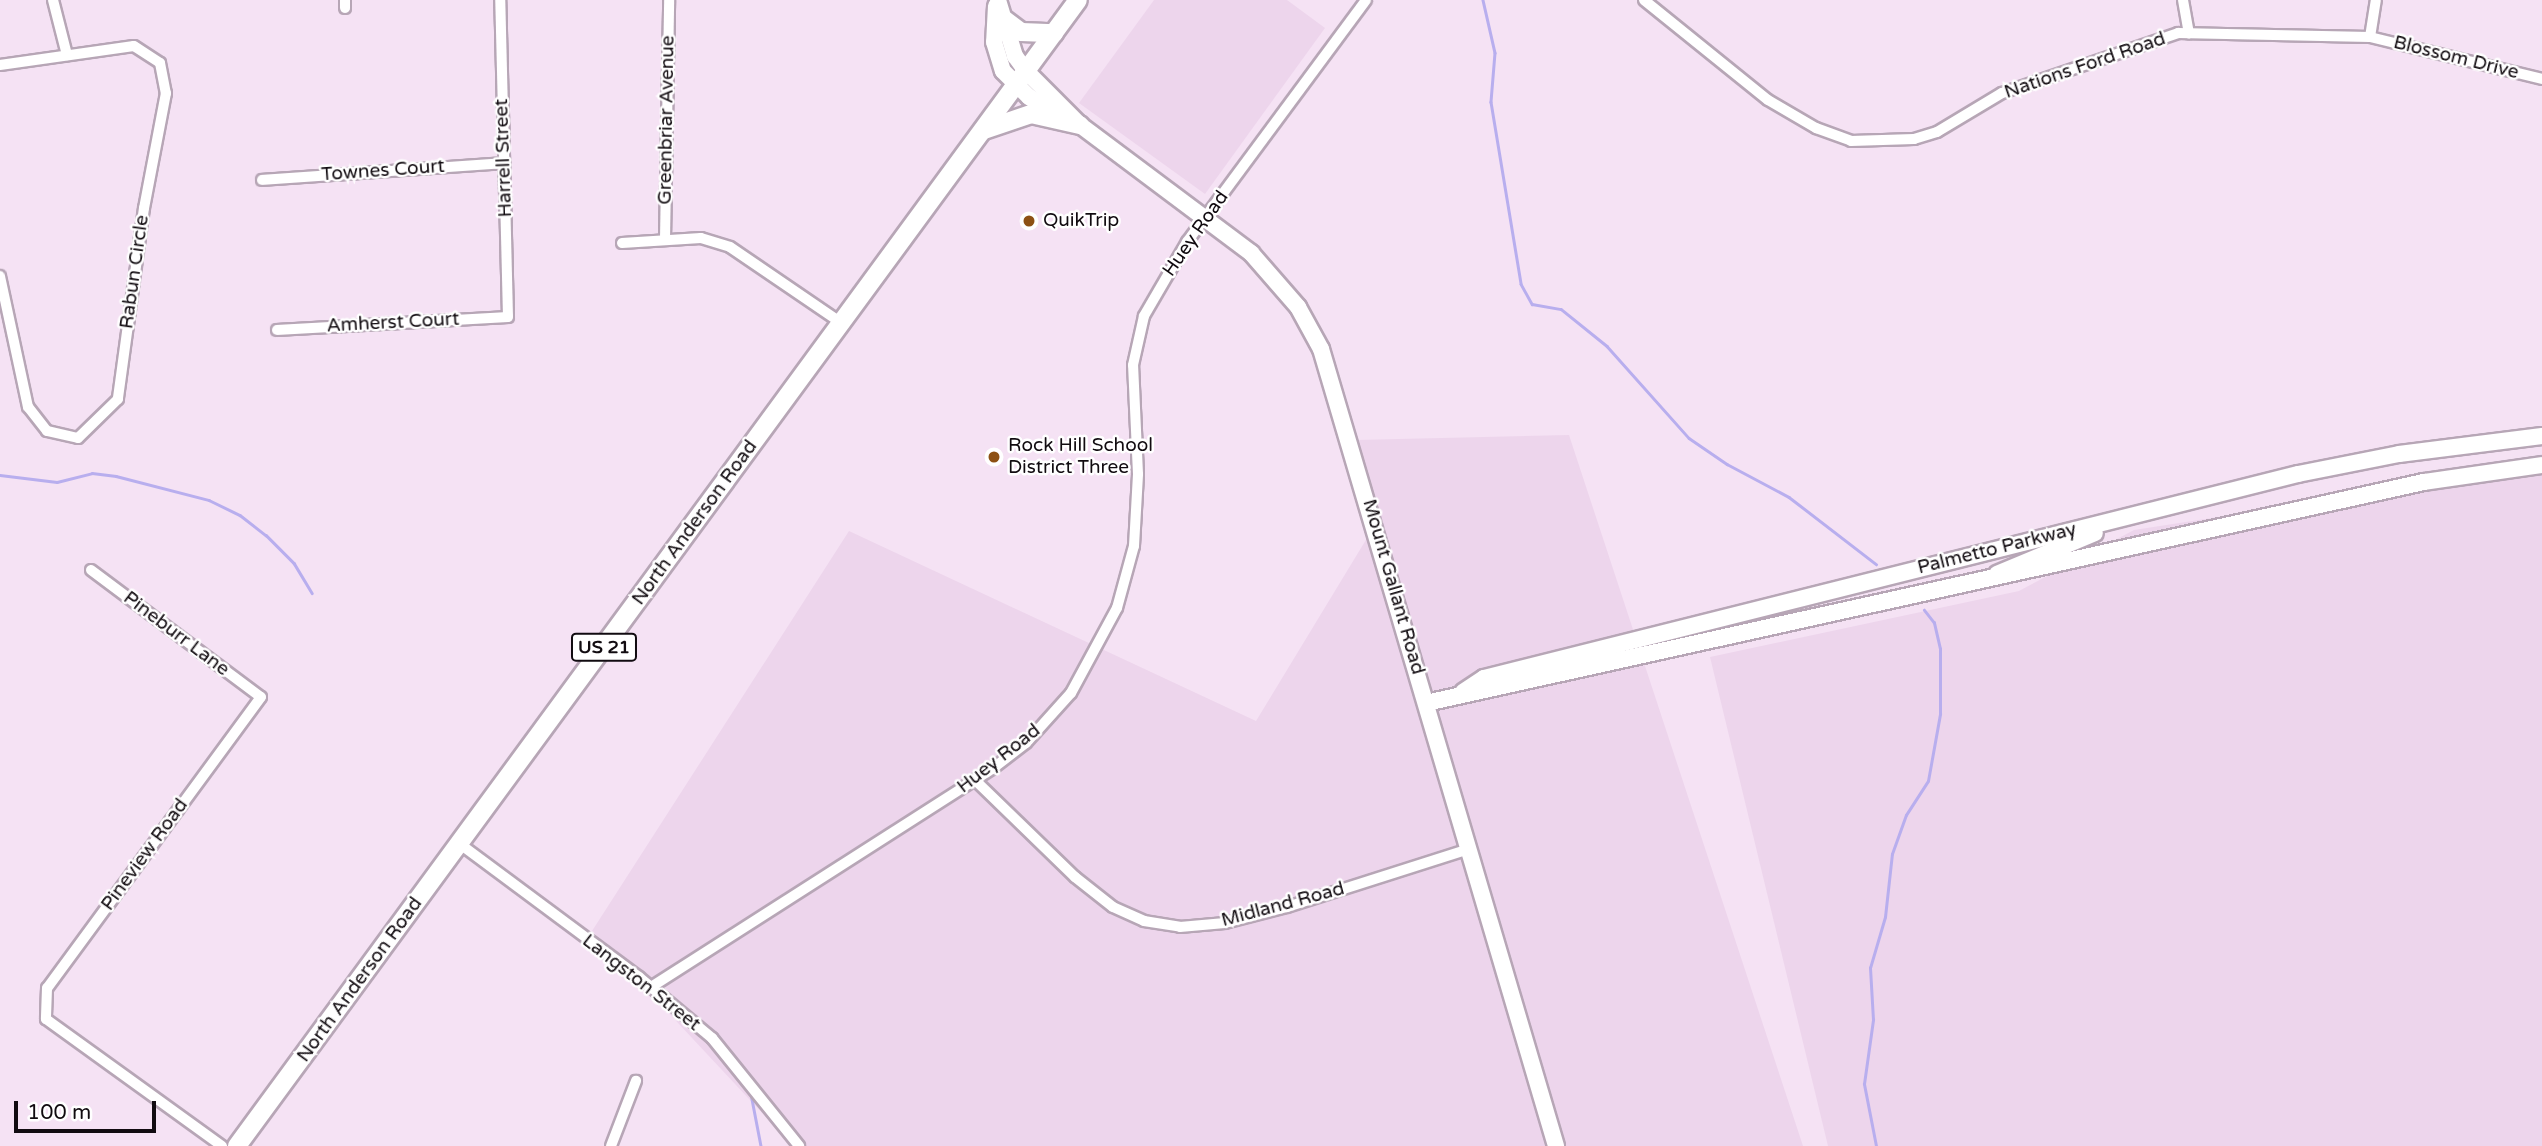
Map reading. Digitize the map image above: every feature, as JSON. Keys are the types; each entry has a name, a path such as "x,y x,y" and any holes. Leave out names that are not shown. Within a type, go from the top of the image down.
{"main road":[{"name":"North Anderson Road","path":"237,1146 1078,0"},
{"path":"1004,20 1021,32 1054,33"},
{"path":"981,132 1031,114 1080,125"}],"street":[{"path":"53,0 67,55"},
{"name":"Harrell Street","path":"500,0 508,317"},
{"name":"Greenbriar Avenue","path":"665,239 669,0"},
{"name":"Mount Gallant Road","path":"997,0 1020,78"},
{"name":"Mount Gallant Road","path":"997,0 996,52 1020,78 1251,253 1298,307 1321,349 1556,1146"},
{"name":"Huey Road","path":"652,987 976,781 1026,743 1064,701 1097,650 1117,608 1134,546 1138,474 1133,365 1144,316 1164,278 1206,218 1366,0"},
{"name":"Nations Ford Road","path":"1644,0 1768,100 1816,128 1851,141 1914,139 1937,132 2002,93 2189,33 2370,37"},
{"path":"2183,0 2189,33"},
{"path":"2370,37 2376,0"},
{"name":"Blossom Drive","path":"2370,37 2542,79"},
{"name":"Rabun Circle","path":"0,65 134,46 160,63 166,93 144,208 118,398 78,438 47,431 28,407 0,276"},
{"name":"Townes Court","path":"262,180 504,163"},
{"path":"622,243 701,238 730,247 840,322"},
{"name":"Amherst Court","path":"277,330 508,317"},
{"name":"Palmetto Parkway","path":"1461,693 1485,678 2128,516 2386,457 2542,436"},
{"name":"Palmetto Parkway","path":"1426,703 1461,693 1487,693 2424,482 2542,466"},
{"path":"1990,581 2003,569 2128,516"},
{"path":"1984,553 1990,581"},
{"name":"Pineburr Lane","path":"92,570 261,697"},
{"name":"Pineview Road","path":"222,1146 46,1018 47,988 261,697"},
{"name":"Midland Road","path":"976,781 1075,877 1113,907 1144,921 1180,927 1225,923 1287,907 1469,849"},
{"name":"Langston Street","path":"460,844 652,987 712,1038 799,1146"},
{"path":"611,1146 636,1081"}],"shaded area":[{"path":"1154,0 1287,0 1325,28 1205,194 1079,103"},
{"path":"1569,435 1803,1146 793,1146 592,931 849,531 1256,721 1378,520 1356,440"},
{"path":"2542,467 2542,1146 1828,1146 1710,657 2019,591 2134,530"}],"waterway":[{"path":"1483,0 1495,53 1491,102 1521,284 1532,304 1561,309 1607,346 1689,438 1727,464 1789,497 1876,564"},
{"path":"0,475 57,482 92,473 116,476 209,500 240,515 266,535 294,563 312,593"},
{"path":"1876,1146 1864,1084 1873,1020 1870,968 1885,917 1892,854 1906,815 1928,781 1940,714 1940,649 1934,623 1924,610"},
{"path":"751,1094 761,1146"}],"place":[{"name":"QuikTrip","path":"1029,221"},
{"name":"Rock Hill School District Three","path":"994,457"}]}
